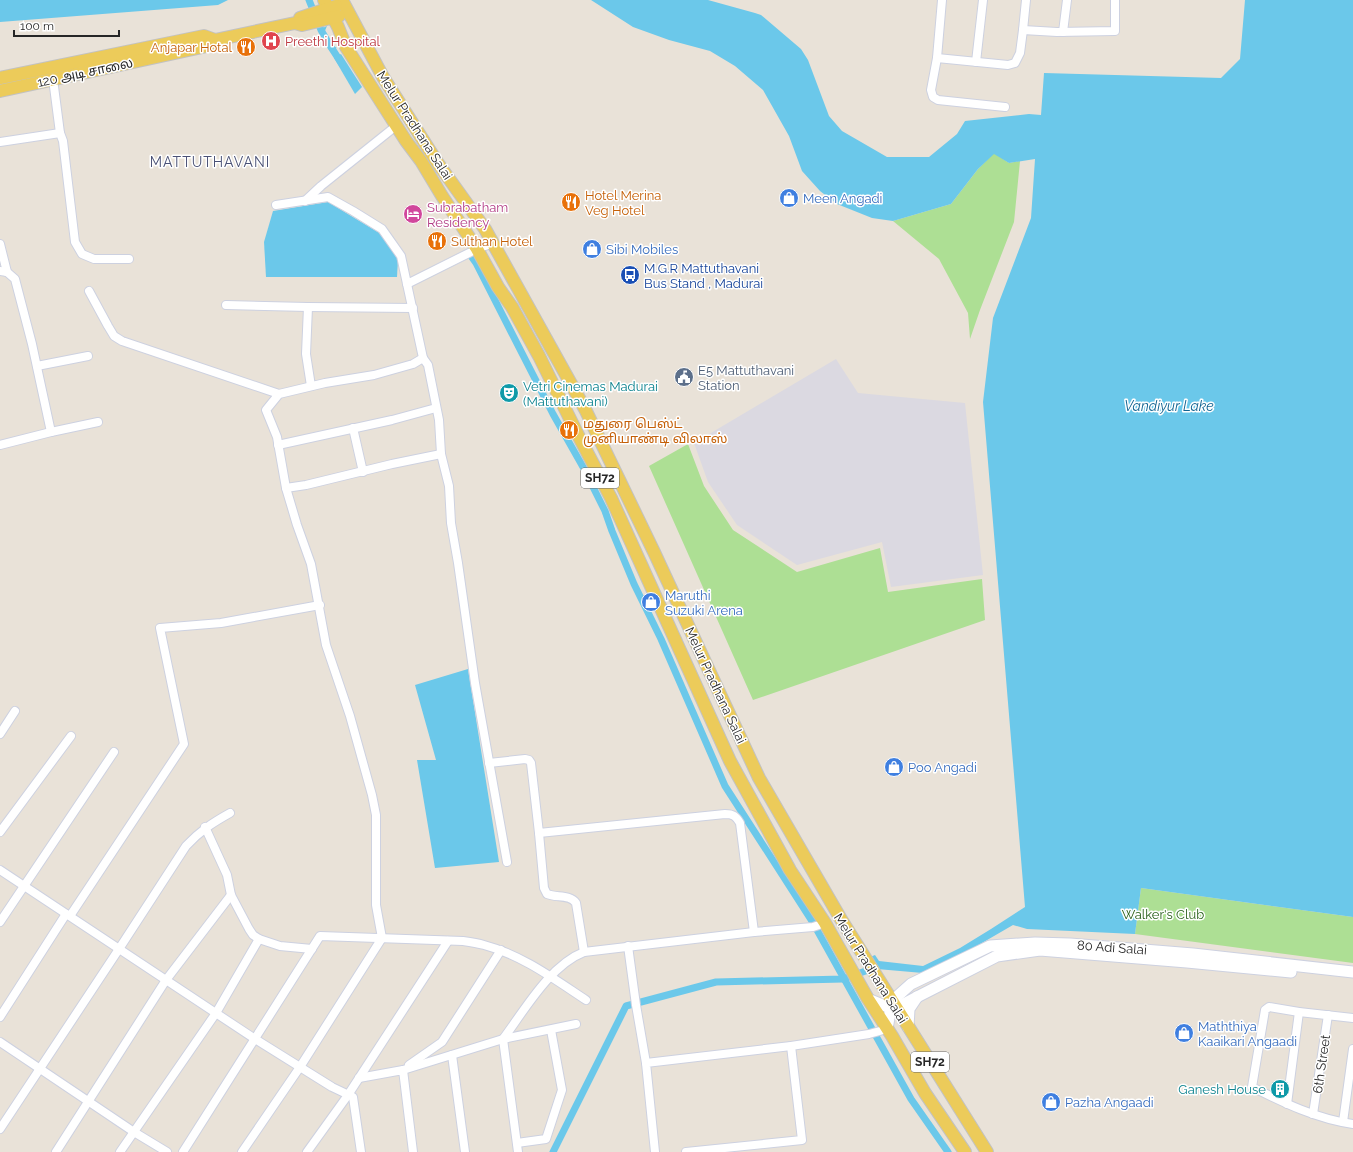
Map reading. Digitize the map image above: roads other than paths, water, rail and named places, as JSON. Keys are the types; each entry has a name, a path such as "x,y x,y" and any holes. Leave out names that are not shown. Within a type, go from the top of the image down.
{"main road":[{"name":"120 அடி சாலை","path":"0,91 207,46 215,40 295,23 302,25 329,9 345,6"},
{"name":"Melur Pradhana Salai","path":"345,6 383,77 437,162 485,229 591,420 759,778 893,1006 908,1027 987,1152"},
{"name":"Melur Pradhana Salai","path":"329,9 346,47 396,126 421,160 442,196 477,249 498,287 512,307 539,356 611,498 730,761 790,870 825,923 859,982 884,1030 965,1152"},
{"name":"120 அடி சாலை","path":"0,78 204,36 215,40"},
{"name":"80 Adi Salai","path":"893,1006 911,984 990,946 1035,943 1078,945 1193,954 1353,972"},
{"name":"80 Adi Salai","path":"893,1006 917,997 997,956 1040,950 1187,962 1353,979"},
{"path":"881,984 895,989 911,984"},
{"path":"908,1027 909,1009 917,997"},
{"path":"868,999 893,1006 884,1030"}],"street":[{"path":"942,0 937,58 931,90 933,97 938,100 1005,108"},
{"path":"976,62 983,0"},
{"path":"937,58 1008,65 1015,63 1020,54 1026,0"},
{"path":"1063,32 1067,0"},
{"path":"1023,30 1063,32 1115,31 1115,0"},
{"path":"53,79 60,133 63,141 75,242 82,254 94,259 129,259"},
{"path":"305,201 320,186 396,126"},
{"path":"0,142 60,133"},
{"path":"276,205 328,198 382,229 401,256 423,358 428,365 439,420 441,454 449,486 451,523 475,683 507,862"},
{"path":"408,284 477,249 493,243"},
{"path":"0,244 4,271 15,279 37,366 51,432"},
{"path":"89,291 114,336 122,341 279,394 311,386 374,375 413,364 423,358"},
{"path":"226,305 413,308"},
{"path":"308,307 306,354 311,386"},
{"path":"37,366 88,356"},
{"path":"242,1152 300,1067 382,938 376,905 376,815 372,795 350,716 326,645 320,605 311,564 286,488 276,437 266,410 279,394"},
{"path":"278,445 392,420 436,408"},
{"path":"0,444 98,422"},
{"path":"353,428 363,472"},
{"path":"286,488 306,485 392,464 441,454"},
{"path":"0,1017 184,744 160,628 221,623 320,605"},
{"path":"0,734 15,711"},
{"path":"0,832 71,736"},
{"path":"0,922 114,752"},
{"path":"489,763 525,759 529,760 531,763 544,888 547,894 573,899 576,903 584,952"},
{"path":"0,1129 186,846 206,827 230,813"},
{"path":"539,833 732,814 740,823 754,932"},
{"path":"206,827 227,875 231,895 253,935 259,939 280,946 312,949"},
{"path":"0,870 255,1039 332,1087 353,1097 361,1152"},
{"path":"56,1152 166,980 231,895"},
{"path":"518,1152 503,1040 550,976 575,955 584,952 628,946 813,927 825,923"},
{"path":"183,1152 320,936 463,941 483,944 501,950 534,966 586,1000"},
{"path":"120,1152 216,1013 259,939"},
{"path":"307,1152 348,1095 448,941"},
{"path":"628,946 636,1006 646,1063 655,1152"},
{"path":"402,1070 442,1042 501,950"},
{"path":"1353,1018 1269,1007 1265,1010 1252,1087 1287,1104 1314,1114 1353,1124"},
{"path":"1287,1104 1299,1012"},
{"name":"6th Street","path":"1314,1114 1328,1015"},
{"path":"359,1078 402,1070 503,1040 576,1024"},
{"path":"517,1143 546,1138 562,1090 551,1030"},
{"path":"646,1063 791,1046 869,1034 884,1030"},
{"path":"0,1042 134,1132 167,1152"},
{"path":"686,1152 802,1140 791,1046"},
{"path":"1343,1122 1353,1049"},
{"path":"452,1055 465,1152"},
{"path":"402,1070 413,1152"}],"water":[{"path":"0,0 228,0 218,5 0,22"},
{"name":"Vandiyur Lake","path":"591,0 708,0 761,15 801,49 808,60 829,116 842,131 887,157 929,157 957,134 965,121 1029,114 1041,115 1044,73 1221,78 1240,59 1245,0 1353,0 1353,917 1141,888 1135,934 1027,929 1013,925 963,954 923,973 877,969 870,957 875,955 879,961 923,966 960,948 1025,907 983,402 993,318 1031,218 1035,159 1009,163 994,154 978,169 951,204 893,221 872,218 837,204 820,191 802,171 789,136 763,90 735,66 710,51 669,40 633,27"},
{"path":"327,26 324,33 330,44 337,48 329,50 318,30"},
{"path":"341,54 362,87 355,94 334,58"},
{"path":"328,202 381,234 398,259 397,277 266,277 264,242 273,211"},
{"path":"468,669 499,862 435,868 417,760 436,760 415,685"}],"waterway":[{"path":"309,0 321,30 342,64"},
{"path":"471,256 605,511 634,584 661,639 725,786 812,921 911,1099 948,1152"},
{"path":"553,1152 626,1006 716,982 843,979 874,968"}],"place":[{"name":"Preethi Hospital","path":"271,41"},
{"name":"Anjapar Hotal","path":"246,47"},
{"name":"Meen Angadi","path":"789,198"},
{"name":"Hotel Merina Veg Hotel","path":"571,202"},
{"name":"Subrabatham Residency","path":"413,214"},
{"name":"Sulthan Hotel","path":"437,241"},
{"name":"Sibi Mobiles","path":"592,249"},
{"name":"M.G.R Mattuthavani Bus Stand , Madurai","path":"630,275"},
{"name":"E5 Mattuthavani Station","path":"684,377"},
{"name":"Vetri Cinemas Madurai (Mattuthavani)","path":"509,393"},
{"name":"மதுரை பெஸ்ட் முனியாண்டி விலாஸ்","path":"569,430"},
{"name":"Maruthi Suzuki Arena","path":"651,602"},
{"name":"Poo Angadi","path":"894,767"},
{"name":"Maththiya Kaaikari Angaadi","path":"1184,1033"},
{"name":"Ganesh House","path":"1280,1089"},
{"name":"Pazha Angaadi","path":"1051,1102"}],"district":[{"name":"MATTUTHAVANI","path":"210,162"}],"park label":[{"name":"Walker's Club","path":"1163,914"}]}
